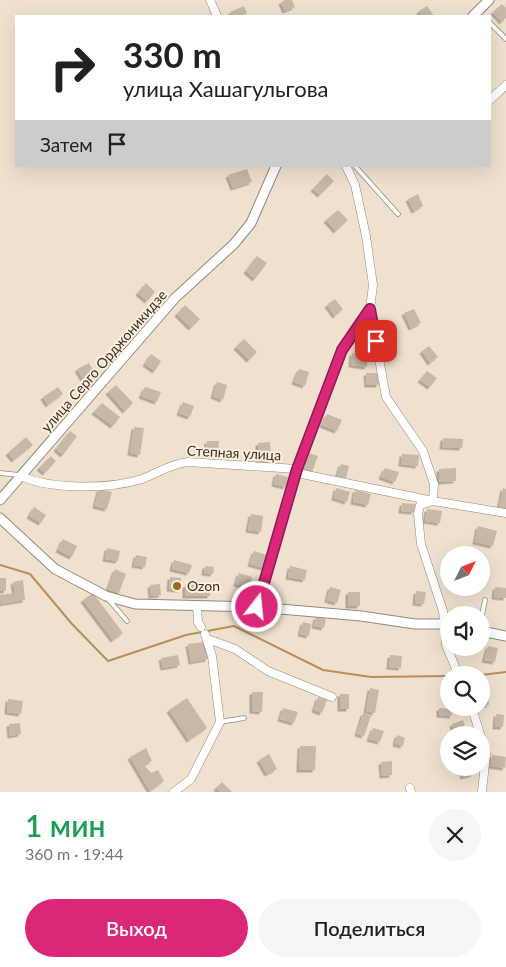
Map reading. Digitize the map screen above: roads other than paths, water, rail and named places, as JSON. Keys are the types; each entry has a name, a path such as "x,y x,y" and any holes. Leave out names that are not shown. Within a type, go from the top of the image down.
{"street":[{"path":"210,0 217,15"},
{"path":"478,15 488,0"},
{"path":"491,99 506,85"},
{"name":"улица Серго Орджоникидзе","path":"0,500 175,298 234,244 251,222 276,167"},
{"path":"347,167 356,185 366,236 373,285 370,309 386,397 423,451 434,484 433,501 420,505 418,514 421,544 441,606"},
{"path":"257,607 297,469 342,350 370,309"},
{"name":"Степная улица","path":"21,476 37,483 122,485 144,478 172,464 188,462 297,469 302,474 433,501 506,513"},
{"path":"0,518 55,568 106,596 135,604 257,607 361,616 415,624 440,623"},
{"path":"174,792 191,779 220,722 205,633 198,622 197,605"},
{"path":"490,632 506,636"},
{"path":"205,633 234,649 268,672 332,697"},
{"path":"474,716 486,754 482,792"}],"lane":[{"path":"491,24 506,39"},
{"path":"356,167 398,214"},
{"path":"0,472 21,476"},
{"path":"106,596 127,621"},
{"path":"484,606 485,600"},
{"path":"220,722 244,718"}],"waterway":[{"path":"0,565 30,574 72,624 108,661 186,635 234,626 323,670 371,677 440,676"},
{"path":"490,674 506,672"}],"place":[{"name":"Ozon","path":"177,586"}]}
